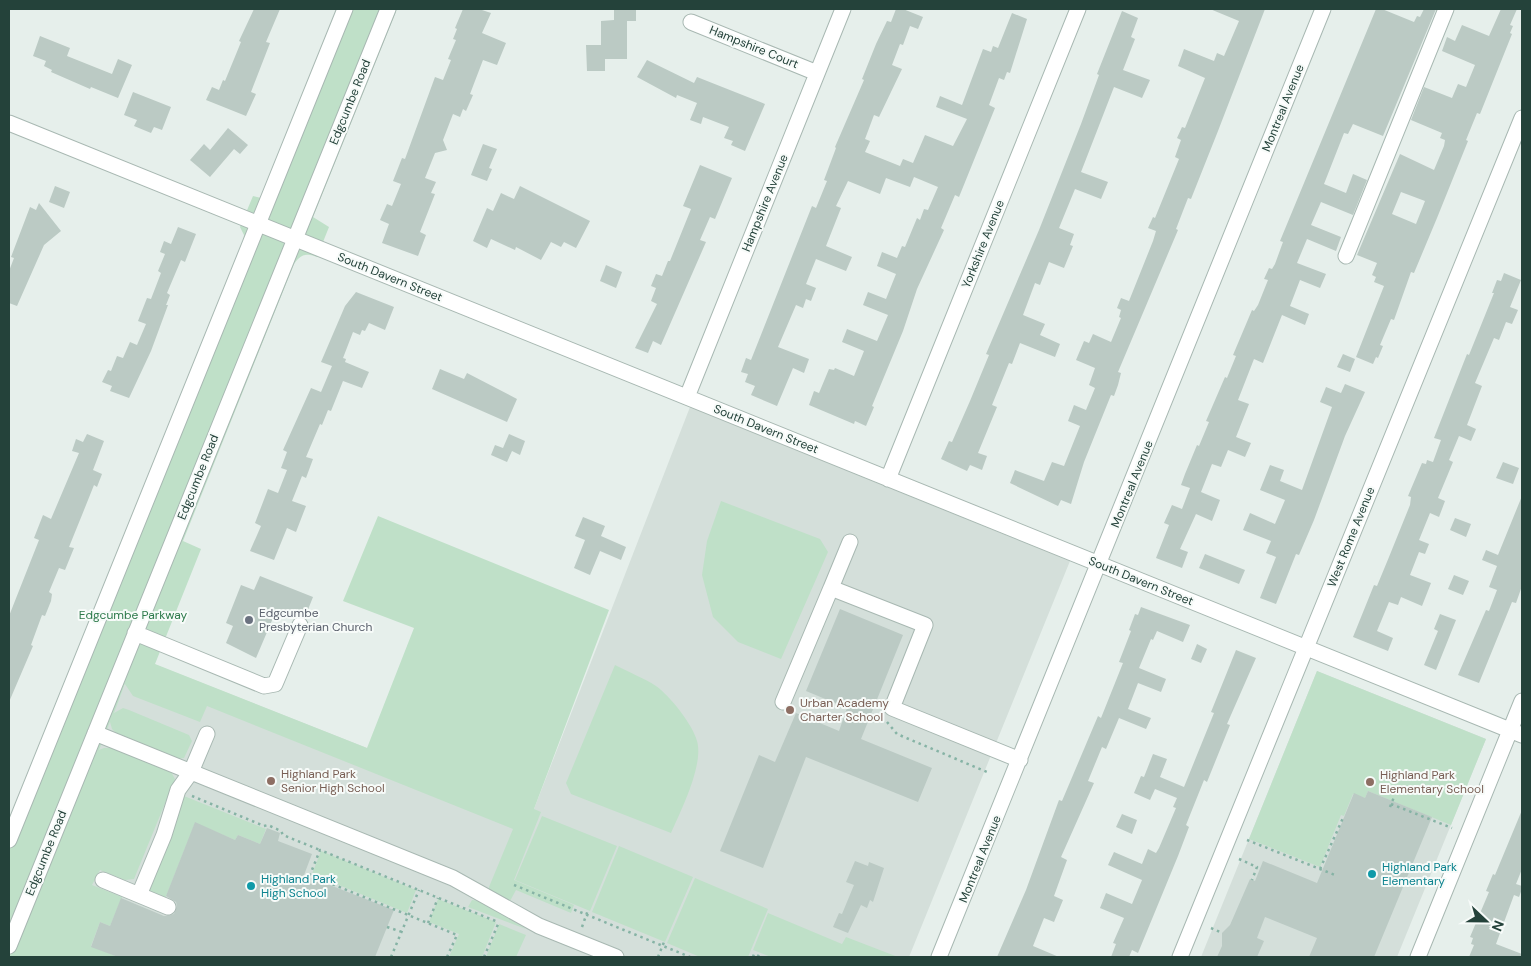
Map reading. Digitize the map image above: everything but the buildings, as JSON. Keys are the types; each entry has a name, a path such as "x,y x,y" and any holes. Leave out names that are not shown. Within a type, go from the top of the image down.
{"street":[{"path":"9,840 346,9"},
{"name":"Edgcumbe Road","path":"9,946 388,9"},
{"name":"Hampshire Avenue","path":"687,397 843,9"},
{"name":"Yorkshire Avenue","path":"888,478 1078,9"},
{"name":"Montreal Avenue","path":"939,957 1100,564 1323,9"},
{"path":"1346,256 1446,9"},
{"name":"Hampshire Court","path":"691,22 817,72"},
{"name":"West Rome Avenue","path":"1180,957 1522,118"},
{"name":"South Davern Street","path":"9,123 1516,732"},
{"path":"783,702 850,542"},
{"path":"831,588 925,626 892,708 1020,760"},
{"path":"135,633 264,686 275,684 300,625"},
{"path":"1418,957 1516,732 1522,701"},
{"path":"95,733 453,878 539,926 616,957"},
{"path":"139,895 164,835 178,790 191,772 207,734"},
{"path":"102,880 168,907"}],"path":[{"path":"178,790 264,826 281,830 283,835 507,925"},
{"path":"1394,797 1390,806 1452,828"},
{"path":"1320,870 1343,818"},
{"path":"1247,840 1335,875"},
{"path":"320,850 310,875 456,935 447,957"},
{"path":"1239,859 1257,867 1252,880"},
{"path":"514,884 690,957"},
{"path":"391,957 419,890"},
{"path":"428,924 438,898"},
{"path":"576,941 588,910"},
{"path":"484,957 498,922"},
{"path":"387,927 402,932"},
{"path":"1211,928 1222,932"},
{"path":"658,957 664,942"},
{"path":"753,957 754,954 761,957"}],"shaded area":[{"path":"690,407 1070,561 909,957 15,957 136,657 367,748 534,809"},
{"name":"Highland Park Elementary School","path":"1317,671 1486,739 1397,957 1201,957"}],"green space":[{"name":"Edgcumbe Parkway","path":"337,9 397,9 313,217 329,227 317,257 304,255 294,264 183,541 201,549 155,664 367,748 414,628 343,601 378,516 609,610 534,809 541,812 514,880 574,905 571,913 516,890 510,901 489,890 513,829 207,706 200,722 133,696 125,684 114,713 123,708 129,710 189,735 192,741 184,758 176,759 118,735 112,729 110,722 99,750 113,748 170,770 175,779 134,879 125,880 100,870 92,885 122,897 110,926 100,922 91,946 118,957 9,957 9,824 243,244 244,235 240,227 253,196 261,198"},
{"path":"721,501 820,539 828,552 781,659 738,642 713,617 702,575 707,541"},
{"path":"615,665 646,680 662,691 686,719 695,734 698,751 697,762 690,787 671,833 571,794 566,783"},
{"path":"1317,671 1486,739 1451,825 1368,791 1365,798 1353,794 1344,816 1341,815 1320,867 1249,839"},
{"path":"184,796 266,829 260,844 238,835 235,840 195,823 165,899 150,892 149,884"},
{"path":"542,816 617,846 590,911 515,880"},
{"path":"619,846 693,877 665,942 592,912"},
{"path":"321,851 416,890 407,913 312,874"},
{"path":"695,878 768,909 748,957 700,957 667,943"},
{"path":"438,899 496,922 482,957 449,957 459,934 429,922"},
{"path":"472,900 481,901 526,929 468,907"},
{"path":"768,913 842,944 846,937 898,957 771,957 753,950"},
{"path":"499,924 526,935 516,957 486,957"}],"place":[{"name":"Edgcumbe Presbyterian Church","path":"249,620"},
{"name":"Urban Academy Charter School","path":"790,710"},
{"name":"Highland Park Senior High School","path":"271,781"},
{"name":"Highland Park Elementary School","path":"1370,782"},
{"name":"Highland Park Elementary","path":"1372,874"},
{"name":"Highland Park High School","path":"251,886"}]}
